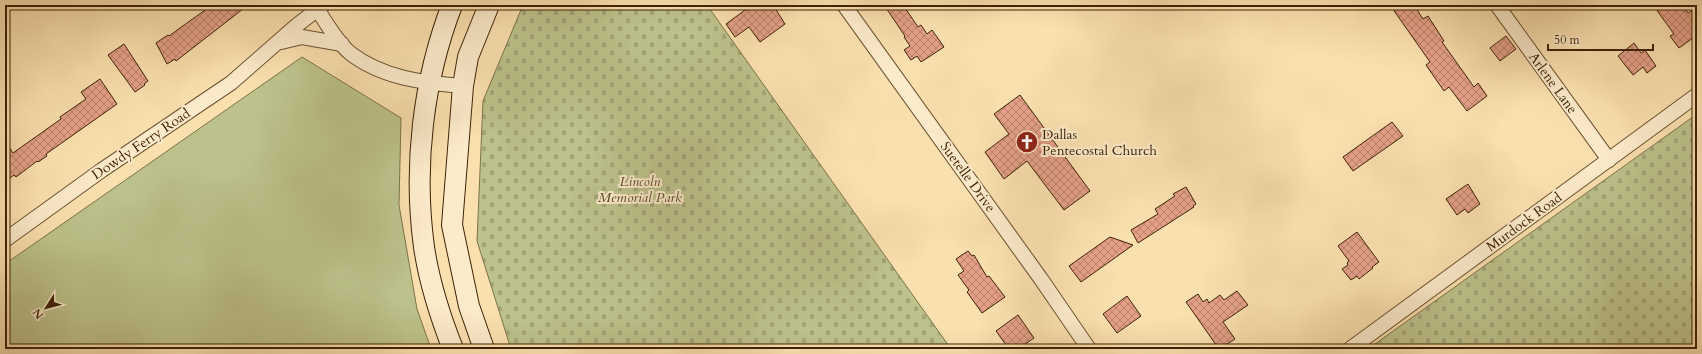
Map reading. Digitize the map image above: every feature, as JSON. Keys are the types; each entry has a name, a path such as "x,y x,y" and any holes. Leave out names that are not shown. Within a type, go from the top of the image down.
{"main road":[{"path":"452,5 435,58 422,123 420,194 423,236 430,277 442,321 453,349"},
{"path":"484,349 469,306 452,225 463,86 468,57 489,5"}],"street":[{"name":"Suetelle Drive","path":"844,5 1089,349"},
{"name":"Arlene Lane","path":"1497,5 1609,160"},
{"name":"Dowdy Ferry Road","path":"5,240 102,170 231,83 320,7 342,44 350,52 367,64 392,74 430,84 463,86"},
{"name":"Dowdy Ferry Road","path":"275,45 292,38 302,37 342,44"},
{"name":"Murdock Road","path":"1350,349 1697,95"}],"green space":[{"name":"Lincoln Memorial Park","path":"523,5 707,5 951,349 511,349 477,241 483,101"},
{"path":"302,57 401,118 399,205 417,309 431,349 5,349 5,264"},
{"path":"1697,114 1697,349 1368,349"}],"building":[{"path":"212,5 248,5 176,61 175,59 167,64 156,43 168,35 169,36"},
{"path":"752,5 773,5 785,24 760,42 749,27 735,37 726,24"},
{"path":"884,5 903,5 918,27 921,25 927,34 932,30 944,47 921,62 917,56 911,60 904,50 910,46"},
{"path":"1390,5 1414,5 1423,19 1428,16 1444,41 1442,42 1474,87 1478,83 1487,96 1467,111 1449,87 1444,91 1426,65 1430,62"},
{"path":"1653,5 1682,5 1688,13 1697,7 1697,35 1679,48 1670,36 1674,34"},
{"path":"1506,36 1516,49 1500,61 1490,48"},
{"path":"1634,43 1641,53 1645,50 1656,66 1647,73 1643,67 1633,75 1618,56"},
{"path":"124,44 148,81 135,92 108,55"},
{"path":"100,79 117,104 46,154 47,156 38,162 37,161 16,177 14,175 10,178 5,171 5,141 13,153 61,119 60,117 86,99 81,92"},
{"path":"1020,95 1090,191 1064,210 1027,161 1004,179 985,152 1009,134 994,114"},
{"path":"1392,122 1403,136 1353,171 1343,157"},
{"path":"1468,184 1480,204 1468,213 1465,209 1457,215 1446,199"},
{"path":"1186,187 1196,204 1193,206 1194,207 1138,243 1131,230 1158,214 1155,209 1175,196 1173,194"},
{"path":"1357,232 1379,262 1359,279 1357,276 1351,280 1342,269 1348,265 1347,263 1349,261 1338,246"},
{"path":"1110,237 1133,245 1081,282 1069,266"},
{"path":"968,251 972,256 974,255 987,277 989,276 1005,297 982,313 967,292 969,290 958,275 964,271 956,259"},
{"path":"1237,291 1248,305 1223,322 1235,339 1219,349 1186,302 1198,294 1203,302 1207,299 1209,303 1220,295 1224,300"},
{"path":"1127,296 1141,316 1117,333 1103,314"},
{"path":"1018,315 1034,338 1018,349 1009,349 996,331"}],"place":[{"name":"Dallas Pentecostal Church","path":"1027,142"}]}
